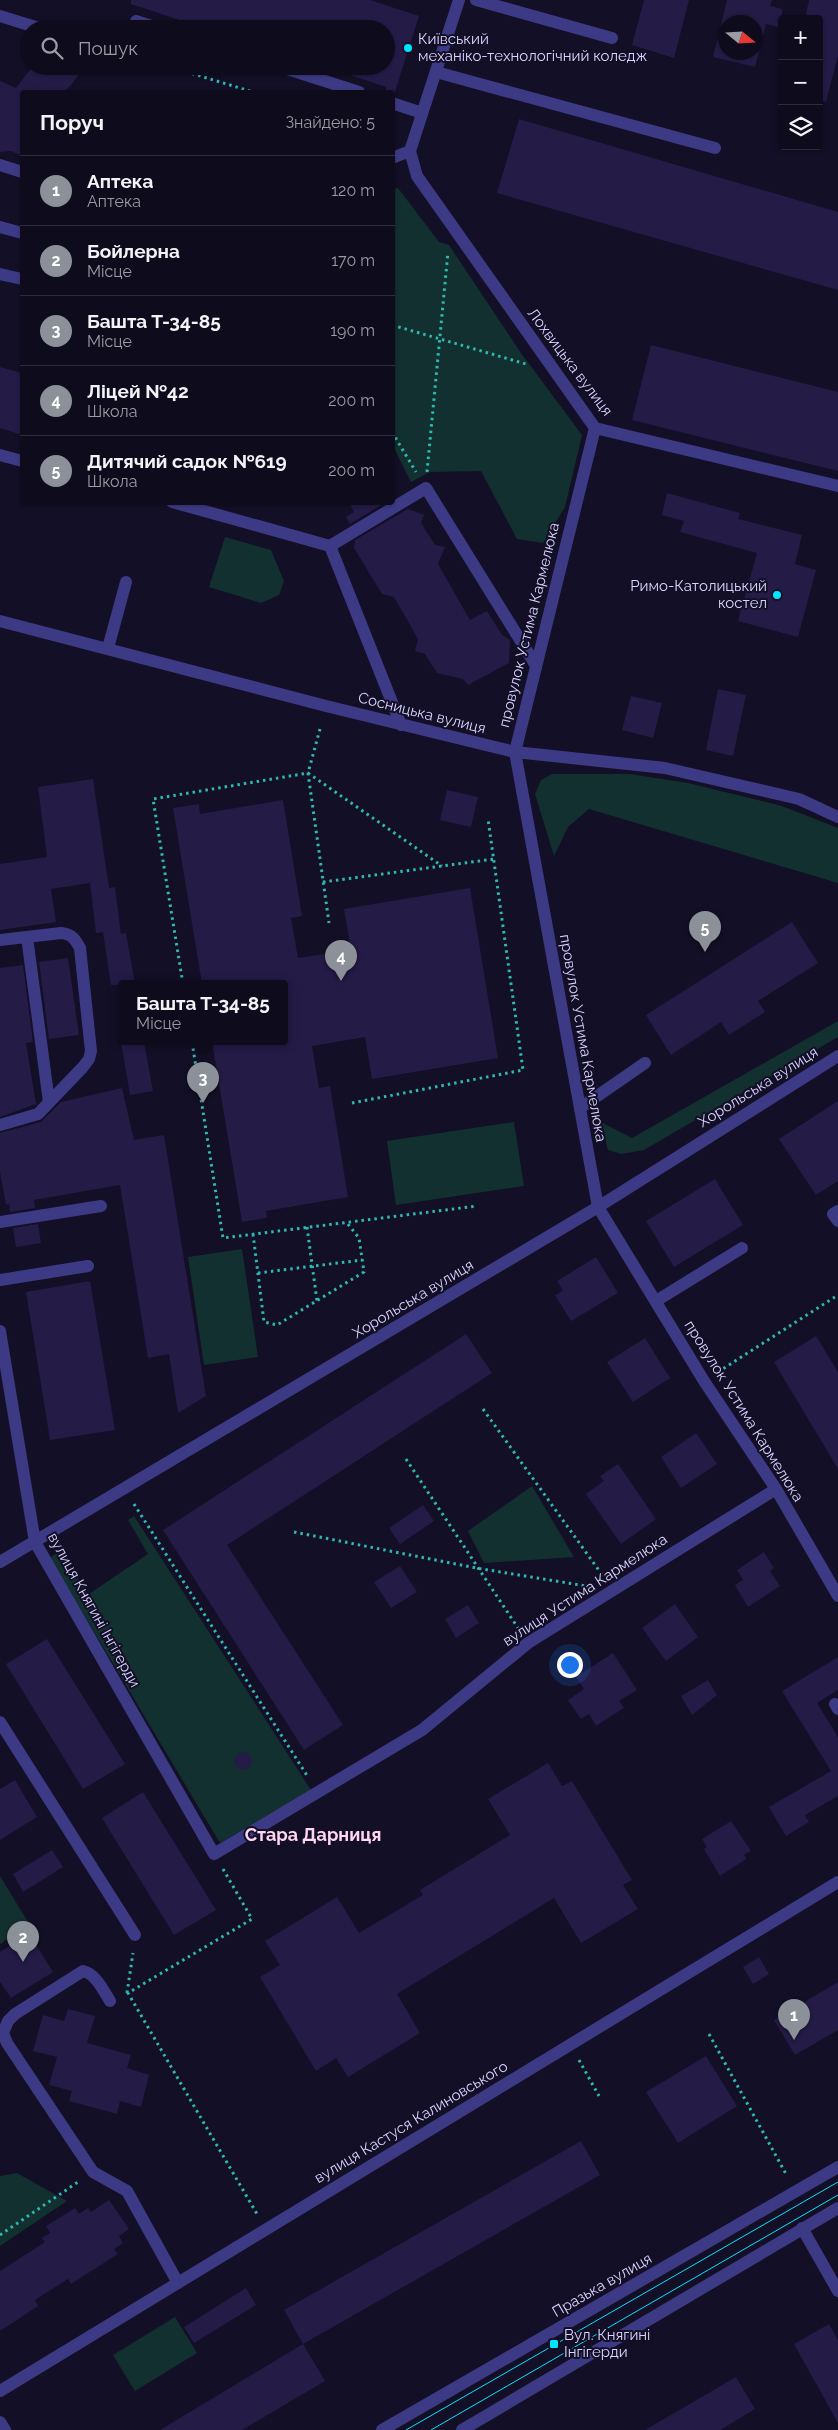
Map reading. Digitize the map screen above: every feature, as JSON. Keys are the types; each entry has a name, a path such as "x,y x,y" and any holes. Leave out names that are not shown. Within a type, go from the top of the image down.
{"street":[{"path":"395,157 410,150 459,0"},
{"path":"476,0 612,38"},
{"path":"0,5 0,12"},
{"path":"0,16 20,22"},
{"path":"436,72 715,148"},
{"path":"306,75 353,90"},
{"path":"395,104 422,113"},
{"name":"Лохвицька вулиця","path":"410,150 417,176 595,428 838,486"},
{"path":"0,166 20,171"},
{"path":"0,227 20,232"},
{"path":"0,274 20,279"},
{"name":"провулок Устима Кармелюка","path":"595,428 535,664 515,752 598,1207 704,1380 776,1489 838,1596"},
{"path":"0,455 20,460"},
{"path":"183,505 330,546 426,488 535,664"},
{"path":"330,546 400,725"},
{"path":"108,648 126,582"},
{"name":"Сосницька вулиця","path":"0,620 400,725 515,752 665,768 799,799 838,817"},
{"path":"0,940 69,934 75,938 80,948 91,1051 89,1059 83,1067 38,1114 0,1125"},
{"path":"27,937 49,1102"},
{"name":"Хорольська вулиця","path":"0,1562 598,1207 838,1056"},
{"path":"580,1108 645,1063"},
{"path":"0,1222 101,1206"},
{"path":"838,1211 834,1214 838,1221"},
{"path":"656,1301 742,1248"},
{"path":"0,1280 88,1266"},
{"name":"вулиця Княгині Інгігерди","path":"0,1331 3,1375 34,1542 214,1854"},
{"name":"вулиця Устима Кармелюка","path":"214,1854 422,1730 528,1643 776,1489"},
{"path":"0,1722 135,1934"},
{"name":"вулиця Кастуся Калиновського","path":"0,2391 838,1882"},
{"path":"110,2001 95,1979 89,1973 82,1972 15,2014 8,2021 3,2033 7,2043 93,2172 127,2192 178,2283"},
{"name":"Празька вулиця","path":"382,2430 838,2167"},
{"path":"462,2430 838,2208"},
{"path":"802,2228 838,2291"},
{"path":"0,2422 4,2430"}],"path":[{"path":"197,75 246,90"},
{"path":"426,488 451,224"},
{"path":"395,326 555,372"},
{"path":"395,437 426,488"},
{"path":"320,729 308,773 329,923"},
{"path":"181,980 153,799 308,773 442,866"},
{"path":"352,1102 523,1070 488,820"},
{"path":"323,882 494,859"},
{"path":"192,1045 222,1238 477,1206"},
{"path":"253,1234 264,1322 276,1326 364,1272 359,1238 347,1222"},
{"path":"307,1227 317,1301"},
{"path":"258,1273 362,1260"},
{"path":"704,1380 838,1294"},
{"path":"483,1410 612,1590"},
{"path":"406,1460 476,1568 528,1643"},
{"path":"124,1489 318,1792"},
{"path":"294,1532 476,1568 612,1590"},
{"path":"110,2001 252,1919 214,1854"},
{"path":"135,1934 128,1992 266,2229"},
{"path":"708,2034 786,2174"},
{"path":"570,2044 599,2096"},
{"path":"0,2235 93,2172"}],"green space":[{"path":"395,188 398,188 439,242 449,245 521,353 582,435 565,507 543,543 517,539 481,471 430,472 411,482 395,450"},
{"path":"225,537 271,550 284,581 279,595 261,603 209,587"},
{"path":"552,774 630,774 688,783 782,806 838,828 838,883 589,809 568,827 554,856 535,794 541,780"},
{"path":"838,1021 838,1037 644,1150 621,1154 608,1150 601,1122 632,1138"},
{"path":"514,1122 524,1186 396,1205 387,1141"},
{"path":"242,1249 258,1357 204,1365 188,1257"},
{"path":"532,1486 574,1557 484,1563 468,1531"},
{"path":"134,1516 311,1790 220,1843 50,1558 58,1552 89,1594 148,1554 128,1520"},
{"path":"0,1876 30,1925 0,1944"},
{"path":"17,2173 67,2201 0,2246 0,2176"},
{"path":"175,2317 197,2353 135,2391 113,2355"}],"building":[{"path":"131,0 370,0 419,16 395,92 395,90 386,90 386,87 350,75 395,75 395,20 180,20 131,4"},
{"path":"644,0 689,0 674,58 632,45"},
{"path":"727,0 772,0 770,6 782,9 782,15 778,15 778,27 766,24 763,36 763,15 723,15"},
{"path":"809,0 838,0 838,55 826,102 823,102 823,15 806,15"},
{"path":"718,37 718,58 713,57"},
{"path":"726,60 757,60 755,67"},
{"path":"26,75 79,75 67,90 20,90 20,155 11,151 0,152 0,81 16,88"},
{"path":"519,119 838,212 838,290 497,193"},
{"path":"651,345 838,392 838,471 632,420"},
{"path":"0,367 20,372 20,434 0,428"},
{"path":"667,493 740,513 738,519 802,535 795,564 816,570 798,637 738,621 757,553 680,532 684,521 662,515"},
{"path":"350,505 381,505 350,524 346,517 354,512"},
{"path":"408,509 424,515 421,523 435,545 445,547 438,564 470,620 487,611 502,635 510,640 509,663 468,685 463,679 437,673 425,654 415,651 418,639 394,597 382,594 354,548 355,540"},
{"path":"718,689 746,695 733,756 706,750"},
{"path":"631,696 662,703 653,738 622,730"},
{"path":"93,779 109,888 115,887 121,934 126,933 134,980 118,980 118,985 111,985 103,932 96,933 90,883 51,889 56,922 0,930 0,864 47,857 38,787"},
{"path":"447,790 478,797 471,827 440,820"},
{"path":"283,800 302,916 291,918 298,958 351,950 344,909 470,888 498,1058 372,1079 365,1037 312,1046 319,1088 330,1086 348,1197 266,1211 267,1218 242,1222 212,1045 288,1045 288,980 201,980 173,808 199,804 200,814"},
{"path":"792,922 818,963 758,1001 765,1012 729,1035 721,1022 671,1055 646,1015"},
{"path":"68,958 79,1035 49,1039 39,962"},
{"path":"23,965 33,1042 26,1043 36,1104 0,1117 0,968"},
{"path":"122,1045 145,1045 153,1091 130,1095"},
{"path":"122,1088 134,1140 164,1135 206,1396 178,1413 169,1354 148,1358 120,1185 34,1200 35,1208 10,1212 9,1204 6,1205 0,1172 0,1133 41,1122 61,1102"},
{"path":"838,1101 838,1181 816,1195 779,1139"},
{"path":"715,1179 743,1225 674,1267 646,1221"},
{"path":"38,1224 41,1243 16,1247 13,1228"},
{"path":"596,1257 618,1293 571,1321 555,1295 563,1291 557,1281"},
{"path":"90,1281 115,1430 50,1440 26,1292"},
{"path":"466,1334 492,1373 227,1545 343,1725 304,1750 163,1530"},
{"path":"816,1336 838,1372 838,1469 774,1362"},
{"path":"645,1338 670,1378 633,1402 607,1362"},
{"path":"696,1433 717,1464 681,1488 661,1457"},
{"path":"618,1464 656,1519 621,1544 586,1494 604,1481 600,1476"},
{"path":"423,1505 434,1521 400,1544 389,1528"},
{"path":"764,1552 774,1568 770,1571 780,1586 748,1607 735,1585 743,1580 737,1570"},
{"path":"400,1566 417,1592 391,1608 374,1582"},
{"path":"675,1604 698,1637 666,1661 642,1628"},
{"path":"468,1605 479,1623 456,1638 445,1619"},
{"path":"47,1639 125,1764 83,1789 6,1664"},
{"path":"613,1653 637,1690 619,1701 624,1708 596,1726 589,1714 581,1719 568,1700 584,1689 576,1677"},
{"path":"838,1657 838,1690 817,1703 838,1737 838,1796 805,1815 809,1822 786,1836 769,1807 831,1771 782,1691"},
{"path":"708,1680 717,1695 692,1715 681,1696"},
{"path":"239,1752 247,1752 252,1757 250,1768 239,1770 234,1765 234,1757"},
{"path":"548,1763 562,1786 572,1781 632,1880 623,1885 638,1909 581,1943 554,1898 397,1994 420,2033 348,2077 336,2058 316,2071 260,1977 280,1965 265,1941 337,1897 359,1933 423,1895 420,1890 510,1835 488,1799"},
{"path":"15,1780 37,1817 0,1840 0,1789"},
{"path":"143,1792 216,1910 174,1935 102,1818"},
{"path":"731,1821 751,1851 744,1855 746,1859 720,1876 704,1849 707,1847 702,1839"},
{"path":"52,1850 63,1867 23,1892 13,1874"},
{"path":"29,1934 53,1972 11,1998 0,1982 0,1952"},
{"path":"759,1957 769,1974 753,1984 743,1967"},
{"path":"838,1982 838,2030 795,2055 774,2020"},
{"path":"68,2009 95,2016 87,2043 131,2055 127,2068 149,2075 141,2107 120,2101 117,2114 69,2101 72,2091 49,2085 57,2057 33,2051 43,2015 64,2021"},
{"path":"706,2056 737,2106 678,2143 646,2092"},
{"path":"581,2141 600,2175 303,2344 284,2310"},
{"path":"109,2200 129,2229 119,2236 123,2243 114,2249 118,2254 71,2284 68,2279 35,2300 38,2306 0,2331 0,2271 45,2242 42,2238 50,2233 46,2226 75,2208 79,2214 88,2208 91,2212"},
{"path":"246,2288 256,2305 194,2343 184,2327"},
{"path":"829,2324 838,2340 838,2423 794,2344"},
{"path":"303,2344 325,2381 242,2430 160,2430"},
{"path":"736,2377 755,2409 720,2430 645,2430"}],"tram line":[{"path":"406,2430 838,2182"},
{"path":"431,2430 838,2195"}],"place":[{"name":"Київський механіко-технологічний коледж","path":"408,48"},
{"name":"Римо-Католицький костел","path":"777,595"},
{"name":"Дитячий садок №619","path":"705,952"},
{"name":"Ліцей №42","path":"341,981"},
{"name":"Башта Т-34-85","path":"203,1103"},
{"name":"Бойлерна","path":"23,1962"},
{"name":"Аптека","path":"794,2040"},
{"name":"Вул. Княгині Інгігерди","path":"554,2344"}],"district":[{"name":"Стара Дарниця","path":"313,1835"}]}
